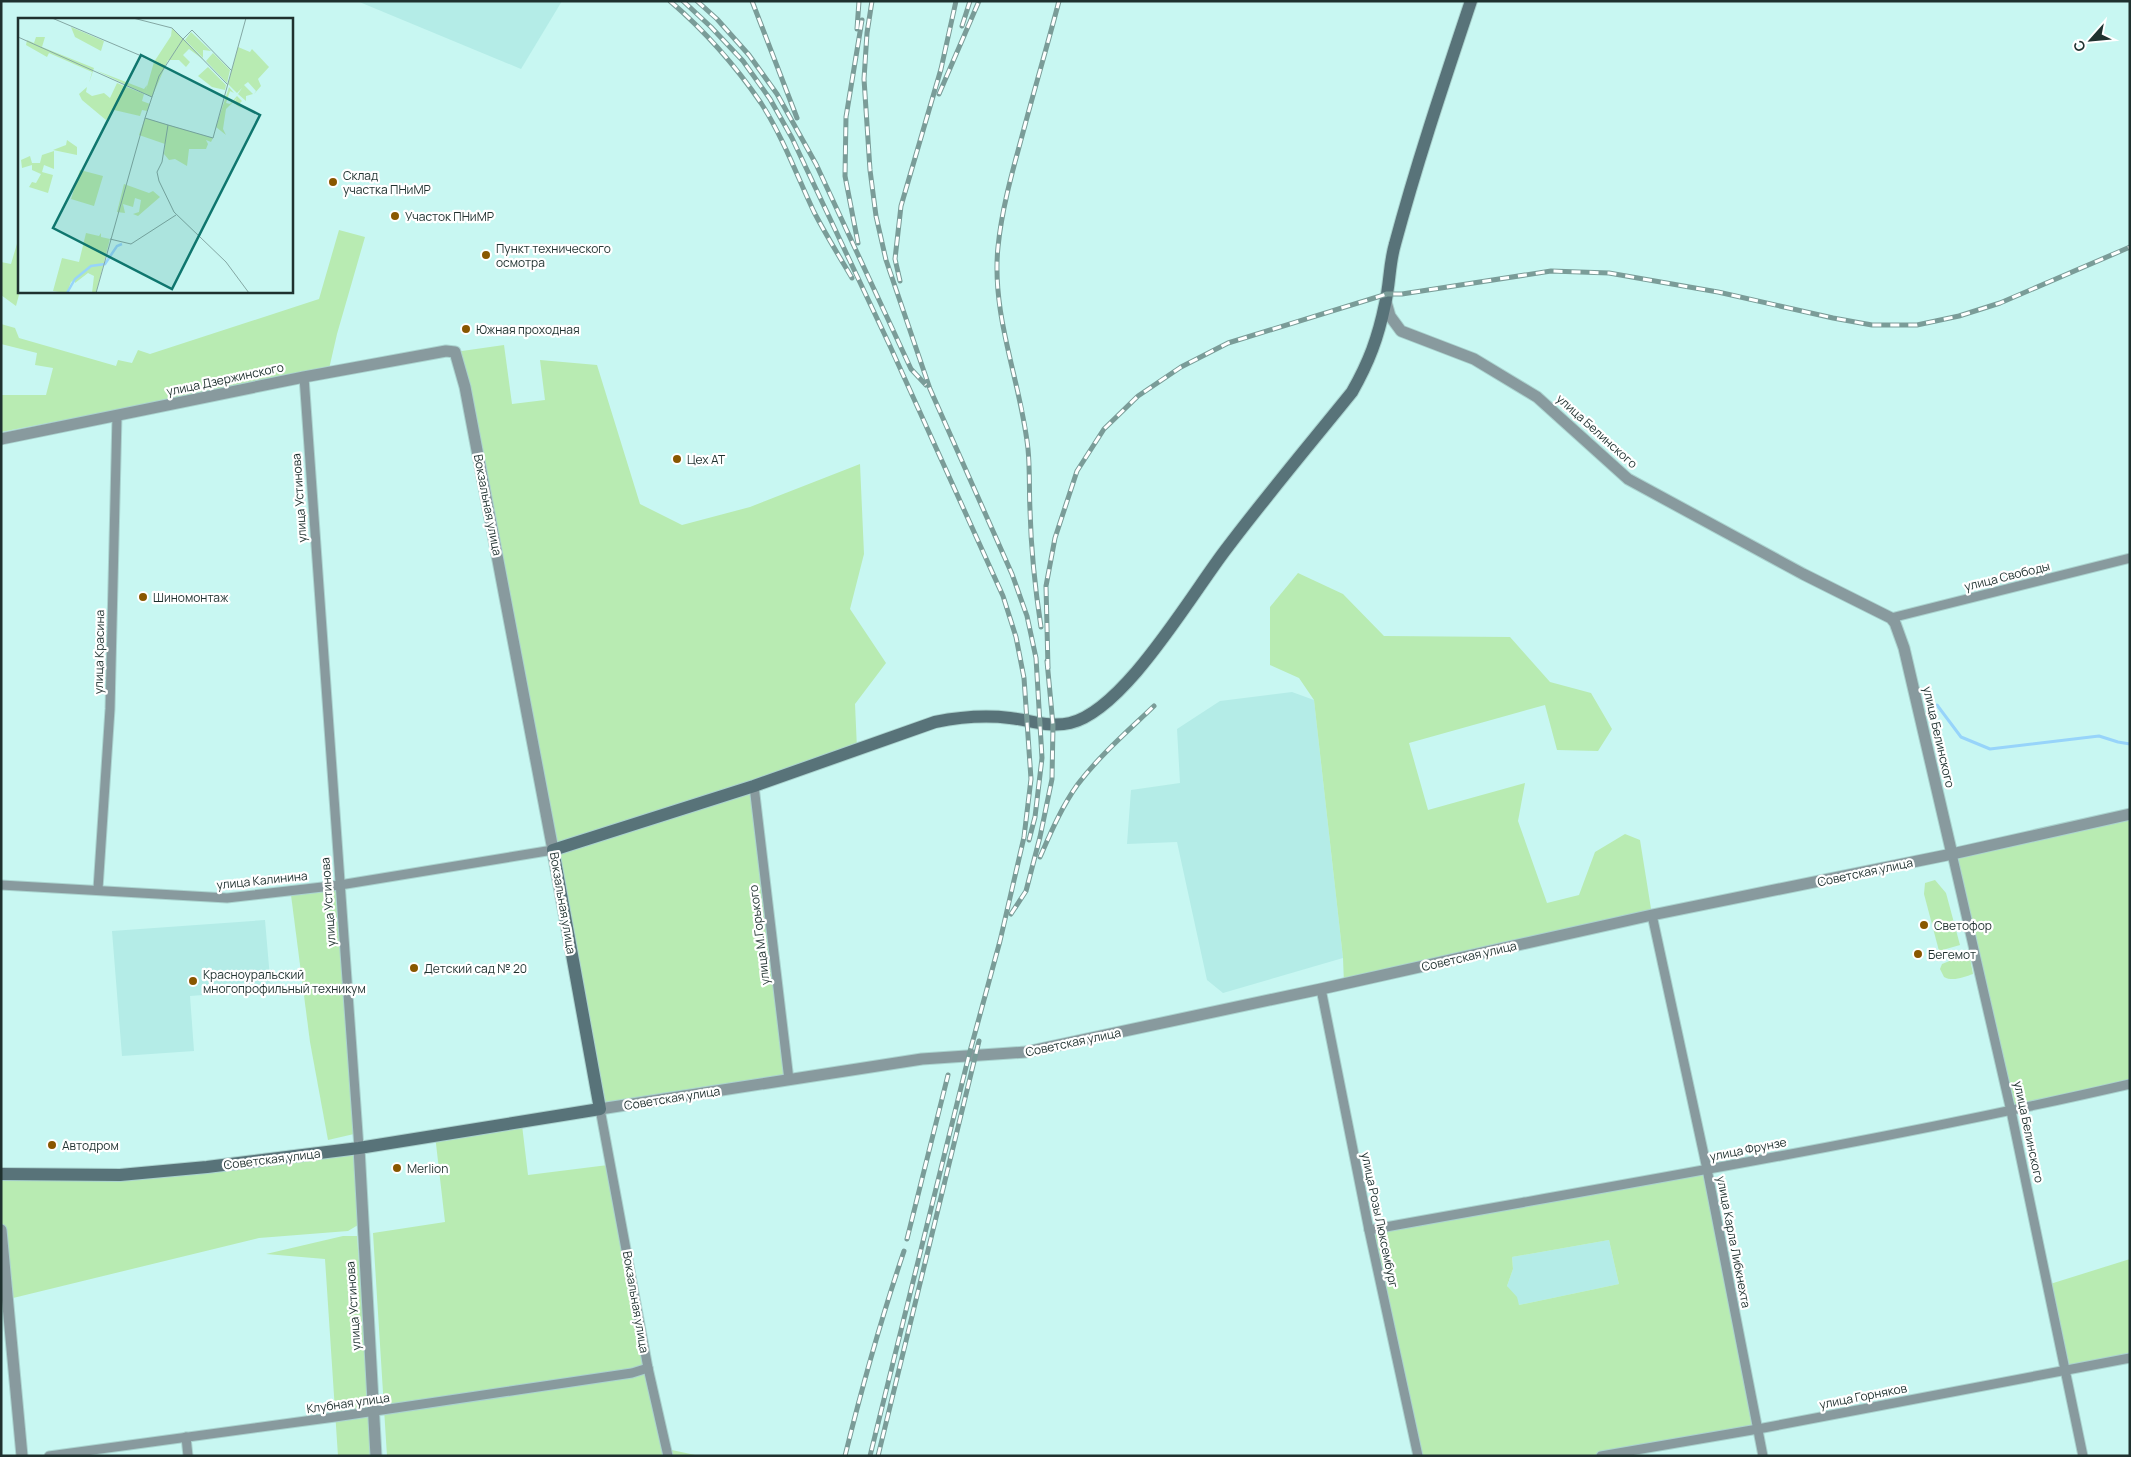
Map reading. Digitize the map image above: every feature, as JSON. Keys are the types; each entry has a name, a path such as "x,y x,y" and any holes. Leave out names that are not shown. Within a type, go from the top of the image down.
{"main road":[{"path":"553,850 754,786 904,732 950,719 965,716 1008,718 1053,725 1070,723 1096,709 1112,697 1147,660 1227,548 1352,392 1368,365 1386,302 1390,260 1399,227 1425,140 1471,1"},
{"name":"Вокзальная улица","path":"553,850 600,1109"},
{"name":"Советская улица","path":"1,1174 120,1175 207,1167 359,1148 600,1109"}],"street":[{"name":"улица Белинского","path":"1386,302 1390,316 1401,331 1474,359 1537,396 1628,478 1803,574 1891,618 1895,623 1904,648 2011,1111 2083,1456"},
{"name":"улица Дзержинского","path":"1,439 304,377 446,351 455,352"},
{"name":"Вокзальная улица","path":"455,352 460,365 469,406 553,850"},
{"name":"улица Устинова","path":"304,377 359,1148 376,1456"},
{"name":"улица Красина","path":"98,889 110,710 117,416"},
{"name":"улица Свободы","path":"1891,618 2130,558"},
{"name":"улица М.Горького","path":"754,786 789,1080"},
{"name":"Советская улица","path":"600,1109 922,1059 1026,1052 1652,915 1952,854 2130,814"},
{"name":"улица Калинина","path":"1,885 98,889 227,898 340,885 553,850"},
{"name":"улица Карла Либкнехта","path":"1652,915 1707,1169 1763,1456"},
{"name":"улица Розы Люксембург","path":"1320,989 1369,1230 1418,1456"},
{"name":"улица Фрунзе","path":"1369,1230 1707,1169 2011,1111 2130,1084"},
{"name":"Вокзальная улица","path":"600,1109 648,1368 668,1456"},
{"path":"1,1230 5,1298 22,1456"},
{"name":"улица Горняков","path":"1601,1456 1758,1429 2130,1358"},
{"name":"Клубная улица","path":"49,1456 374,1412 632,1373 648,1368"},
{"path":"186,1437 188,1456"}],"shaded area":[{"path":"357,1 562,1 521,69"},
{"path":"1292,692 1314,700 1343,958 1223,993 1207,980 1177,842 1127,844 1131,790 1180,783 1177,729 1220,701"},
{"name":"Красноуральский многопрофильный техникум","path":"265,920 271,990 190,996 194,1051 122,1056 112,931"},
{"path":"1609,1240 1619,1284 1519,1305 1507,1286 1513,1269 1512,1257"}],"green space":[{"path":"339,230 365,237 329,369 1,432 1,395 46,395 53,368 35,365 37,353 1,344 1,324 15,328 19,338 116,366 118,360 132,363 138,350 150,354 319,299"},
{"path":"18,240 18,292 20,292 16,306 1,295 1,262 11,264"},
{"path":"504,345 512,404 545,400 540,360 597,365 640,504 682,525 750,507 860,464 864,554 850,609 886,663 855,704 857,749 754,786 789,1080 600,1109 455,352"},
{"path":"1298,573 1343,594 1384,636 1510,637 1550,682 1591,693 1612,729 1598,751 1557,750 1545,705 1409,743 1428,810 1525,783 1518,821 1547,903 1579,895 1595,852 1625,834 1640,840 1652,915 1344,984 1343,958 1314,700 1299,678 1270,665 1270,607"},
{"path":"2130,814 2130,1084 2011,1111 1952,854"},
{"path":"1935,880 1946,893 1960,945 1939,951 1924,894 1925,883"},
{"path":"337,890 354,1134 328,1140 310,1042 291,895"},
{"path":"1969,953 1973,974 1955,979 1944,977 1940,969 1942,964"},
{"path":"522,1125 528,1175 608,1165 667,1449 700,1456 387,1456 373,1233 445,1222 435,1135"},
{"path":"359,1148 358,1225 348,1231 259,1238 9,1299 1,1298 1,1174 120,1175"},
{"path":"1707,1169 1758,1429 1601,1456 1418,1456 1369,1230","holes":["1609,1240 1619,1284 1519,1305 1517,1297 1507,1286 1513,1269 1512,1257"]},
{"path":"343,1236 357,1236 370,1409 339,1417 369,1417 372,1456 338,1456 325,1259 266,1254"},
{"path":"2130,1259 2130,1358 2064,1371 2047,1285"}],"waterway":[{"path":"1937,705 1961,737 1990,749 2099,736 2130,744"}],"railway":[{"path":"670,1 719,49 761,103 783,143 814,212 852,278"},
{"path":"683,1 743,61 770,99 792,138 890,346 1003,596 1016,637 1024,678 1031,779 1024,837 1000,941 969,1055 870,1456"},
{"path":"697,1 717,19 749,55 777,94 816,164 911,369 926,385"},
{"path":"752,1 797,118"},
{"path":"857,29 859,1"},
{"path":"872,1 867,33 864,79 870,170 876,216 886,260 930,389 1012,574 1027,616 1036,658 1042,758 1035,817 1029,840"},
{"path":"900,281 895,259 901,206 941,69 956,1"},
{"path":"962,26 970,1"},
{"path":"939,94 979,1"},
{"path":"1041,627 1032,554 1028,449 1003,324 997,273 998,247 1005,201 1059,1"},
{"path":"858,243 845,176 846,117 862,20"},
{"path":"1048,668 1046,586 1055,538 1077,471 1104,429 1138,396 1181,367 1228,343 1387,294 1402,294 1551,271 1609,273 1718,292 1872,325 1917,325 1959,316 2000,303 2130,247"},
{"path":"1011,914 1026,891 1052,779 1053,725 1047,661"},
{"path":"1040,857 1062,810 1078,784 1105,753 1154,706"},
{"path":"878,1456 979,1041"},
{"path":"907,1239 948,1075"},
{"path":"845,1456 872,1353 904,1251"}],"place":[{"name":"Склад участка ПНиМР","path":"333,182"},
{"name":"Участок ПНиМР","path":"395,216"},
{"name":"Пункт технического осмотра","path":"486,255"},
{"name":"Южная проходная","path":"466,329"},
{"name":"Цех АТ","path":"677,459"},
{"name":"Шиномонтаж","path":"143,597"},
{"name":"Светофор","path":"1924,925"},
{"name":"Бегемот","path":"1918,954"},
{"name":"Детский сад № 20","path":"414,968"},
{"name":"Красноуральский многопрофильный техникум","path":"193,981"},
{"name":"Автодром","path":"52,1145"},
{"name":"Merlion","path":"397,1168"}]}
